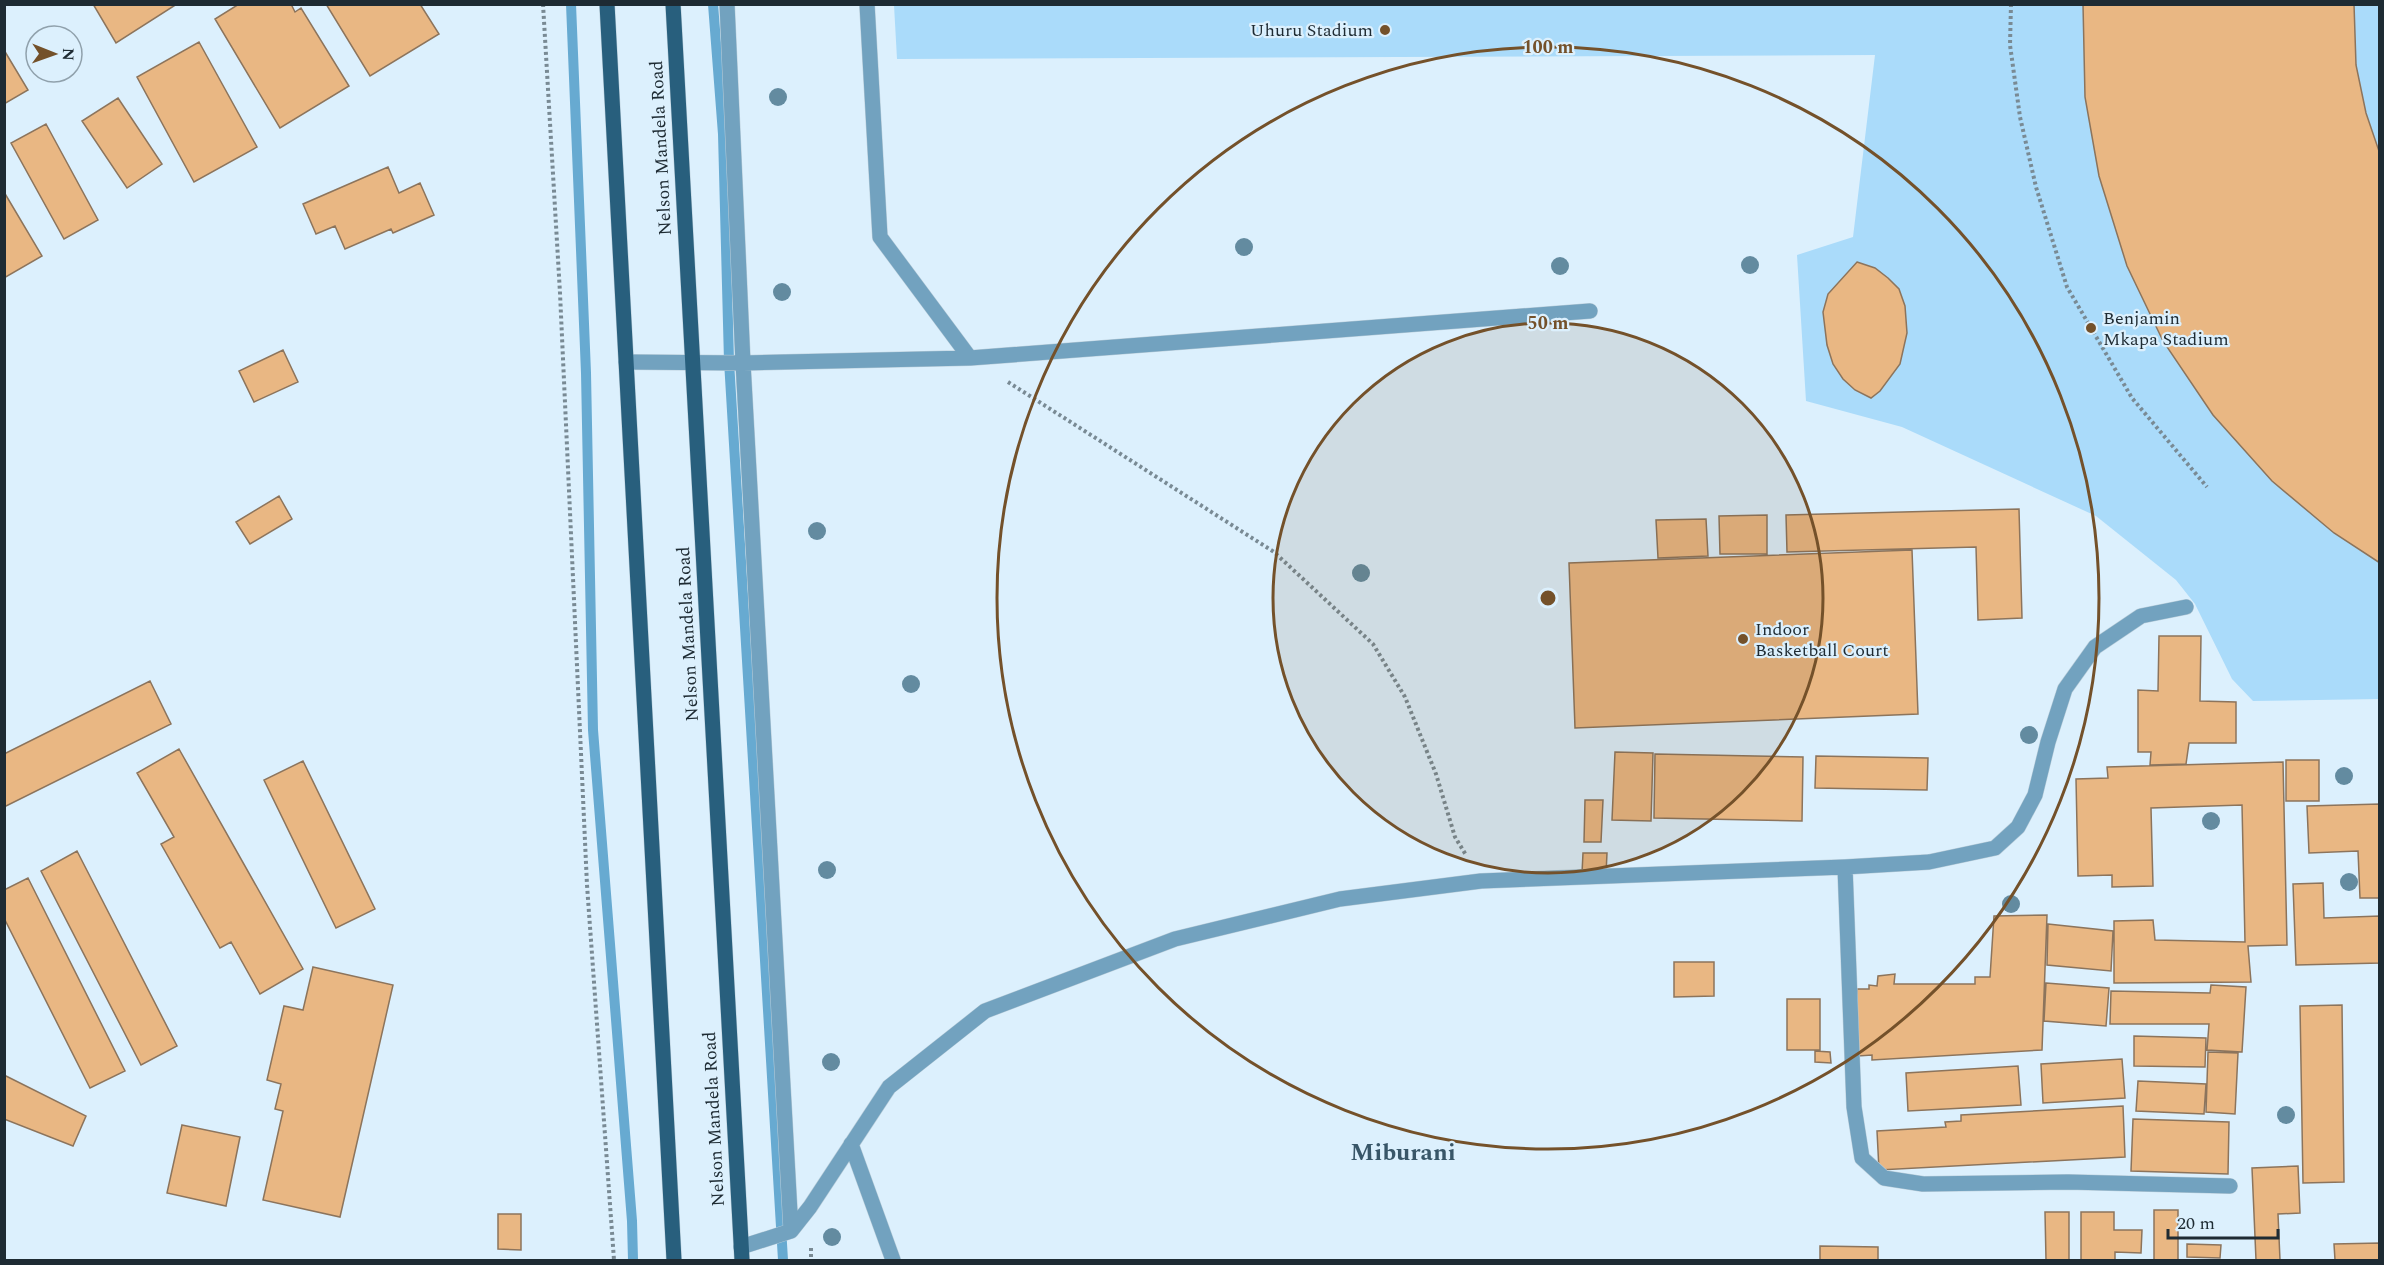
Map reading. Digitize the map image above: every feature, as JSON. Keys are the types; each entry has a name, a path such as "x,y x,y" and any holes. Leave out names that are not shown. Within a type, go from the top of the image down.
{"main road":[{"path":"607,4 674,1260"},
{"name":"Nelson Mandela Road","path":"673,4 741,1254"}],"lane":[{"path":"726,4 743,363 791,1231"},
{"path":"867,4 880,237 970,358"},
{"path":"626,362 743,363 970,358 1590,311"},
{"path":"741,1254 791,1231 810,1207 889,1087 985,1011 1174,939 1340,899 1481,880 1929,862 1995,848 2018,827 2035,795 2048,742 2065,689 2095,646 2141,616 2186,607"},
{"path":"1845,867 1854,1107 1862,1158 1884,1178 1923,1184 2068,1182 2230,1186"},
{"path":"851,1144 893,1260"}],"path":[{"path":"543,4 560,305 587,885 614,1260"},
{"path":"2011,4 2010,45 2020,117 2036,187 2067,287 2132,398 2207,487"},
{"path":"970,358 1274,552 1373,644 1405,697 1436,774 1455,837 1481,880"}],"shaded area":[{"name":"Benjamin Mkapa Stadium","path":"894,5 2379,5 2379,699 2253,701 2232,679 2195,604 2176,580 2096,516 1902,427 1806,401 1797,255 1853,237 1875,55 897,59"}],"building":[{"path":"93,4 177,4 116,43"},
{"path":"239,4 291,4 295,12 301,8 349,86 280,128 215,19"},
{"path":"326,4 420,4 439,34 370,76"},
{"path":"2083,4 2354,4 2356,65 2366,113 2380,154 2380,563 2334,533 2272,481 2213,415 2163,341 2127,266 2099,176 2085,97"},
{"path":"199,42 257,147 194,182 137,77"},
{"path":"4,50 28,90 4,104"},
{"path":"118,98 162,164 127,188 82,121"},
{"path":"46,124 98,220 64,239 11,143"},
{"path":"388,167 399,193 420,183 434,215 393,233 391,229 345,249 335,226 316,234 303,204"},
{"path":"4,192 42,256 4,278"},
{"path":"1857,262 1875,268 1888,278 1899,289 1905,306 1907,333 1900,364 1880,391 1871,398 1855,390 1843,379 1833,364 1827,345 1823,312 1828,294"},
{"path":"283,350 298,382 254,402 239,371"},
{"path":"279,496 292,519 250,544 236,522"},
{"path":"2019,509 2022,618 1978,620 1976,547 1787,552 1786,515"},
{"path":"1767,515 1767,554 1720,554 1719,516"},
{"path":"1706,519 1708,556 1658,558 1656,520"},
{"name":"Indoor Basketball Court","path":"1912,550 1918,714 1575,728 1569,563"},
{"path":"2159,636 2201,636 2200,701 2236,702 2236,743 2189,743 2186,764 2150,765 2151,752 2138,752 2138,690 2158,691"},
{"path":"150,681 171,724 4,807 4,754"},
{"path":"179,749 303,969 260,994 231,942 220,948 161,844 174,837 137,773"},
{"path":"1615,752 1653,753 1651,821 1612,820"},
{"path":"1655,754 1803,757 1802,821 1654,818"},
{"path":"1816,756 1928,758 1927,790 1815,788"},
{"path":"2286,760 2319,760 2319,801 2286,801"},
{"path":"303,761 375,909 336,928 264,780"},
{"path":"2283,762 2287,945 2248,946 2251,982 2114,983 2114,921 2153,920 2155,940 2245,942 2242,805 2151,808 2153,886 2112,887 2112,875 2078,876 2076,779 2108,778 2107,767"},
{"path":"1585,800 1603,800 1601,842 1584,842"},
{"path":"2380,804 2380,898 2360,898 2358,851 2309,853 2307,806"},
{"path":"77,851 177,1046 141,1065 41,871"},
{"path":"1583,853 1607,853 1606,874 1582,873"},
{"path":"28,878 125,1071 90,1088 4,918 4,890"},
{"path":"2323,883 2324,918 2380,916 2380,963 2296,965 2293,884"},
{"path":"2047,915 2042,1050 1872,1060 1872,1055 1858,1056 1857,989 1869,989 1869,985 1877,986 1878,976 1895,974 1894,984 1975,984 1975,977 1990,977 1994,916"},
{"path":"2048,924 2113,931 2111,971 2047,965"},
{"path":"1674,962 1714,962 1714,996 1674,997"},
{"path":"313,967 393,985 340,1217 263,1200 283,1111 275,1109 281,1084 267,1080 284,1006 303,1010"},
{"path":"2046,983 2109,988 2106,1026 2044,1021"},
{"path":"2211,985 2246,987 2242,1052 2207,1050 2209,1024 2110,1024 2111,991 2210,993"},
{"path":"1787,999 1820,999 1820,1050 1787,1050"},
{"path":"2342,1005 2344,1182 2303,1183 2300,1006"},
{"path":"2134,1036 2206,1038 2205,1067 2134,1066"},
{"path":"1815,1051 1830,1052 1831,1063 1815,1062"},
{"path":"2208,1052 2238,1053 2235,1114 2206,1112"},
{"path":"2122,1059 2125,1098 2043,1103 2041,1064"},
{"path":"2018,1066 2021,1105 1908,1111 1906,1073"},
{"path":"4,1075 86,1116 73,1146 4,1119"},
{"path":"2138,1081 2206,1084 2204,1114 2136,1111"},
{"path":"2123,1106 2125,1157 1879,1170 1877,1131 1946,1127 1945,1122 1961,1121 1961,1115"},
{"path":"2133,1119 2229,1122 2228,1174 2131,1171"},
{"path":"182,1125 240,1137 226,1206 167,1193"},
{"path":"2298,1166 2300,1213 2278,1214 2280,1260 2256,1260 2252,1168"},
{"path":"2154,1210 2178,1210 2178,1260 2154,1260"},
{"path":"2045,1212 2069,1212 2069,1260 2046,1260"},
{"path":"2081,1212 2114,1212 2114,1230 2142,1230 2141,1253 2115,1252 2115,1260 2081,1260"},
{"path":"498,1214 521,1214 521,1250 498,1249"},
{"path":"2380,1243 2380,1260 2335,1260 2334,1244"},
{"path":"2187,1244 2221,1245 2220,1258 2187,1257"},
{"path":"1820,1246 1878,1247 1878,1260 1820,1260"}],"waterway":[{"path":"571,4 586,373 593,730 632,1221 633,1260"},
{"path":"713,4 723,134 729,361 783,1260"}],"place":[{"name":"Uhuru Stadium","path":"1385,30"},
{"name":"Benjamin Mkapa Stadium","path":"2091,328"},
{"name":"Indoor Basketball Court","path":"1743,639"}],"district":[{"name":"Miburani","path":"1403,1153"}]}
